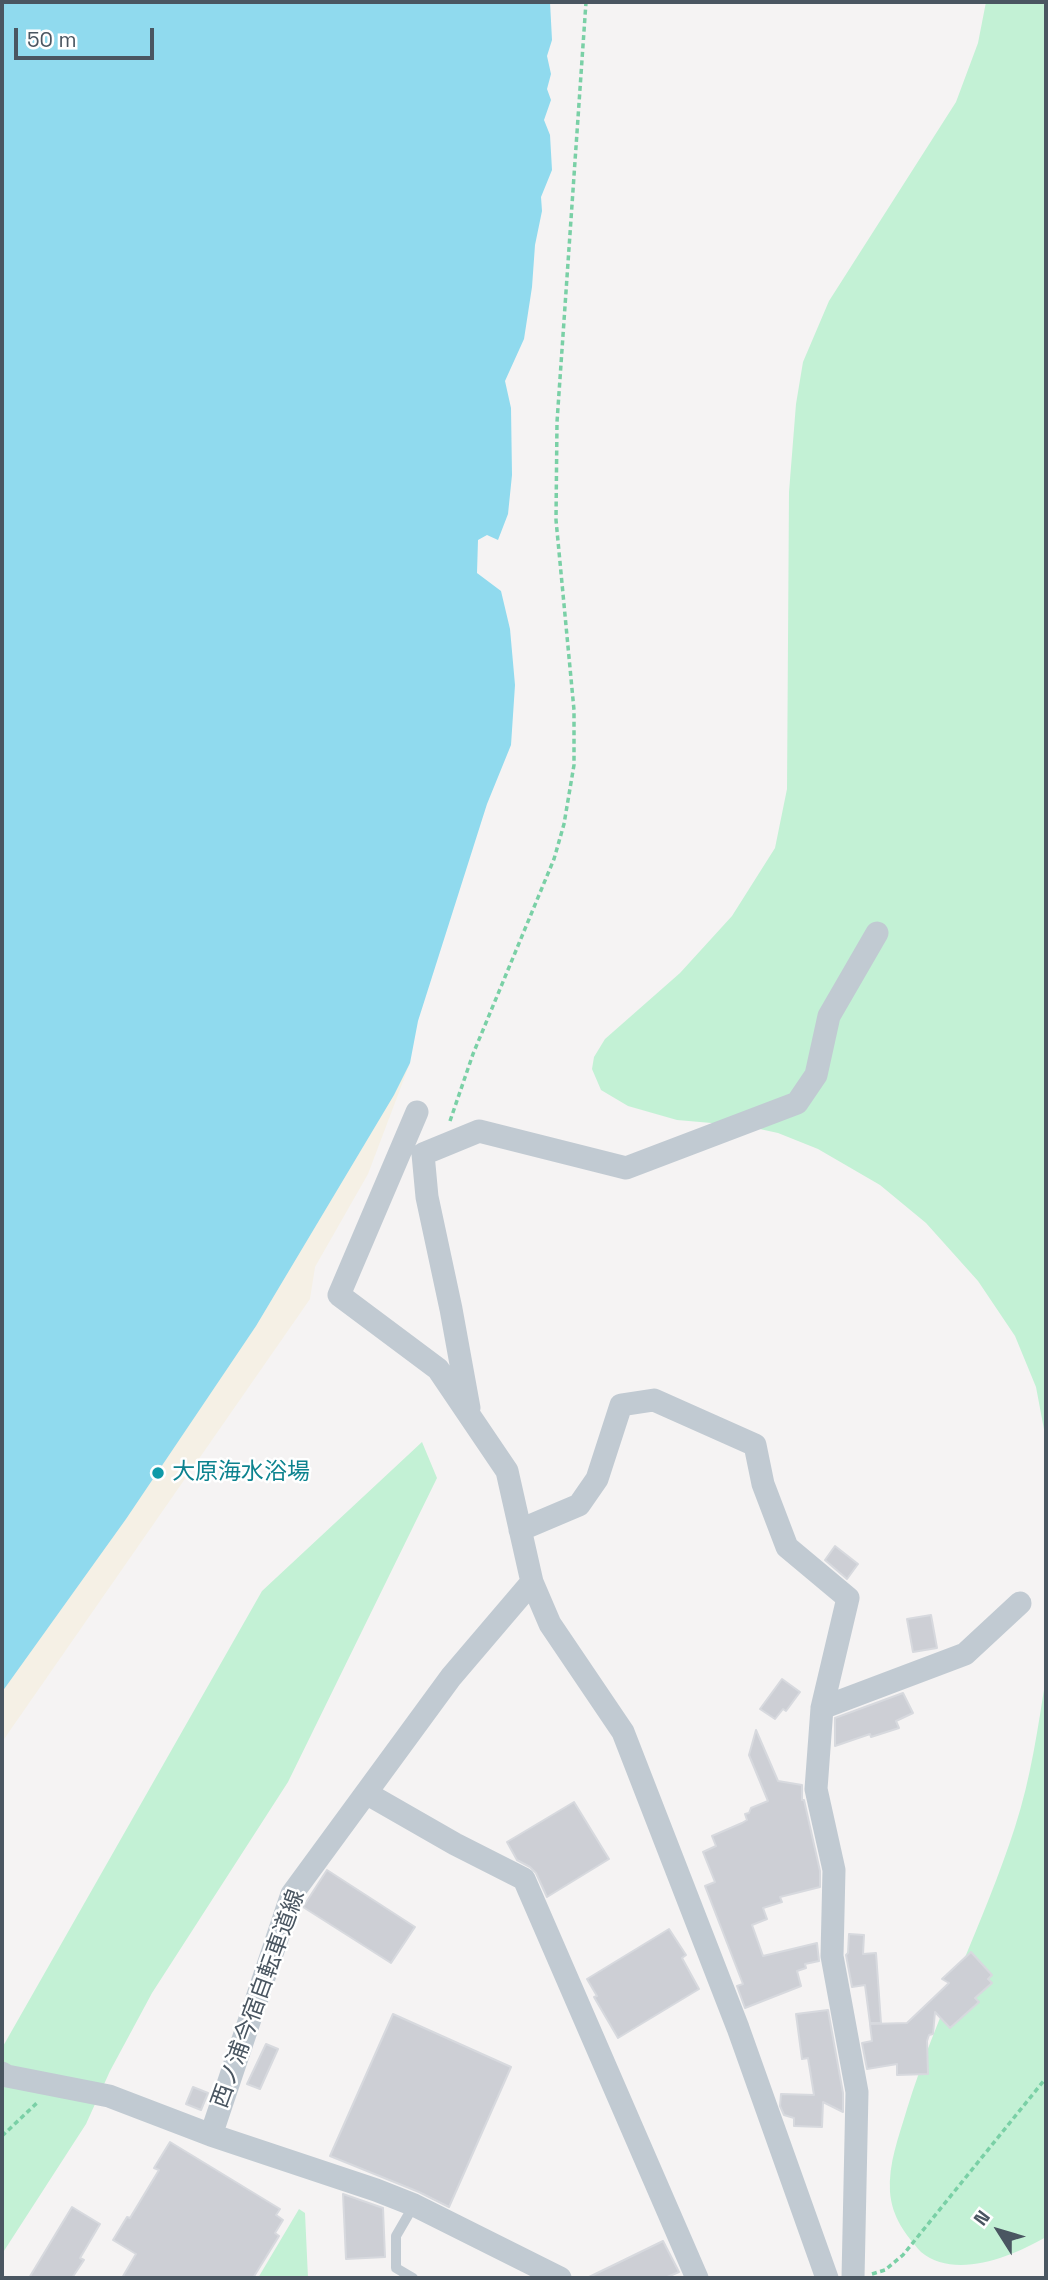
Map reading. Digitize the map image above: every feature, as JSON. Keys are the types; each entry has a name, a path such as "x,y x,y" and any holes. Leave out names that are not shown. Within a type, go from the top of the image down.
{"street":[{"path":"470,1414 451,1309 426,1197 423,1154 479,1131 626,1168 797,1103 816,1075 829,1016 877,933"},
{"path":"416,1112 339,1295 438,1368 507,1471 532,1582 550,1624 623,1732 738,2028 827,2278"},
{"path":"520,1530 579,1504 597,1479 621,1405 654,1400 755,1445 763,1484 787,1547 848,1598 822,1708 816,1790 834,1870 832,1956 857,2092 853,2278"},
{"name":"西ノ浦今宿自転車道線","path":"2,2073 109,2096 211,2135 292,1894 451,1677 532,1582"},
{"path":"822,1708 965,1654 1020,1603"},
{"path":"366,1793 455,1844 524,1879 697,2278"},
{"path":"211,2135 311,2166 414,2205 560,2278"}],"lane":[{"path":"414,2205 396,2236 396,2268 414,2278"}],"path":[{"path":"447,1130 473,1054 554,859 564,824 574,765 573,710 556,520 557,422 586,2"},
{"path":"860,2278 885,2270 903,2255 1046,2078"},
{"path":"2,2136 42,2098 70,2089"}],"green space":[{"path":"986,2 1046,2 1046,1440 1036,1387 1015,1336 978,1281 926,1223 880,1185 818,1149 778,1133 746,1126 677,1120 628,1106 601,1090 592,1069 594,1057 605,1039 680,973 732,916 775,848 787,789 789,492 796,404 803,362 829,301 956,102 978,43"},
{"path":"422,1442 437,1478 288,1782 152,1993 110,2071 86,2124 2,2254 2,2048 262,1591"},
{"path":"1046,1677 1046,2237 1000,2258 966,2265 950,2264 921,2252 900,2225 890,2192 892,2161 919,2073 1003,1863 1021,1809"},
{"path":"299,2209 305,2213 308,2278 258,2278"}],"sand":[{"name":"大原海水浴場","path":"410,1063 368,1174 315,1267 310,1299 2,1742 2,1647 269,1277"}],"water":[{"path":"2,2 550,2 552,40 547,56 551,74 547,89 551,100 544,120 550,135 552,170 541,197 542,211 535,245 524,339 505,381 511,408 512,475 508,514 498,540 487,535 478,540 477,573 501,591 510,629 515,685 511,745 487,804 418,1021 410,1063 394,1095 256,1326 126,1519 2,1692"}],"building":[{"path":"835,1546 858,1564 847,1579 825,1560"},
{"path":"931,1615 937,1648 913,1652 907,1619"},
{"path":"782,1679 800,1692 786,1711 783,1709 775,1719 760,1709"},
{"path":"903,1693 913,1713 896,1721 899,1728 835,1746 835,1718"},
{"path":"756,1730 778,1781 802,1785 802,1800 820,1871 820,1887 780,1897 782,1902 763,1908 767,1919 752,1925 763,1956 817,1943 819,1961 805,1964 806,1968 797,1971 801,1986 745,2008 737,1986 743,1984 705,1886 715,1882 703,1852 716,1846 712,1836 747,1820 745,1814 749,1813 751,1808 768,1801 749,1755"},
{"path":"574,1802 609,1859 547,1897 536,1873 517,1860 507,1842"},
{"path":"327,1870 415,1927 391,1963 303,1907"},
{"path":"669,1929 686,1955 682,1958 699,1989 618,2038 594,1997 597,1996 587,1979"},
{"path":"849,1934 864,1935 863,1954 876,1953 881,2023 870,2023 865,1985 852,1987 846,1955"},
{"path":"971,1952 992,1975 988,1979 992,1983 975,1998 979,2002 950,2028 935,2012 933,2034 929,2035 927,2041 928,2074 897,2075 897,2064 867,2069 862,2043 872,2041 870,2024 907,2023 949,1983 942,1979"},
{"path":"828,2010 843,2093 843,2112 823,2102 822,2127 794,2126 794,2118 784,2115 780,2106 781,2094 814,2095 808,2058 802,2059 796,2014"},
{"path":"393,2014 511,2067 449,2207 330,2156"},
{"path":"266,2044 278,2049 260,2089 247,2084"},
{"path":"193,2087 208,2093 201,2110 186,2104"},
{"path":"170,2142 280,2209 276,2215 283,2220 275,2233 279,2236 253,2278 122,2278 136,2254 113,2240 127,2217 130,2218 159,2170 154,2168"},
{"path":"343,2194 383,2208 385,2257 346,2259"},
{"path":"72,2207 100,2224 80,2258 84,2260 72,2278 29,2278"},
{"path":"663,2241 679,2272 665,2278 587,2278"}],"place":[{"name":"大原海水浴場","path":"158,1473"}]}
